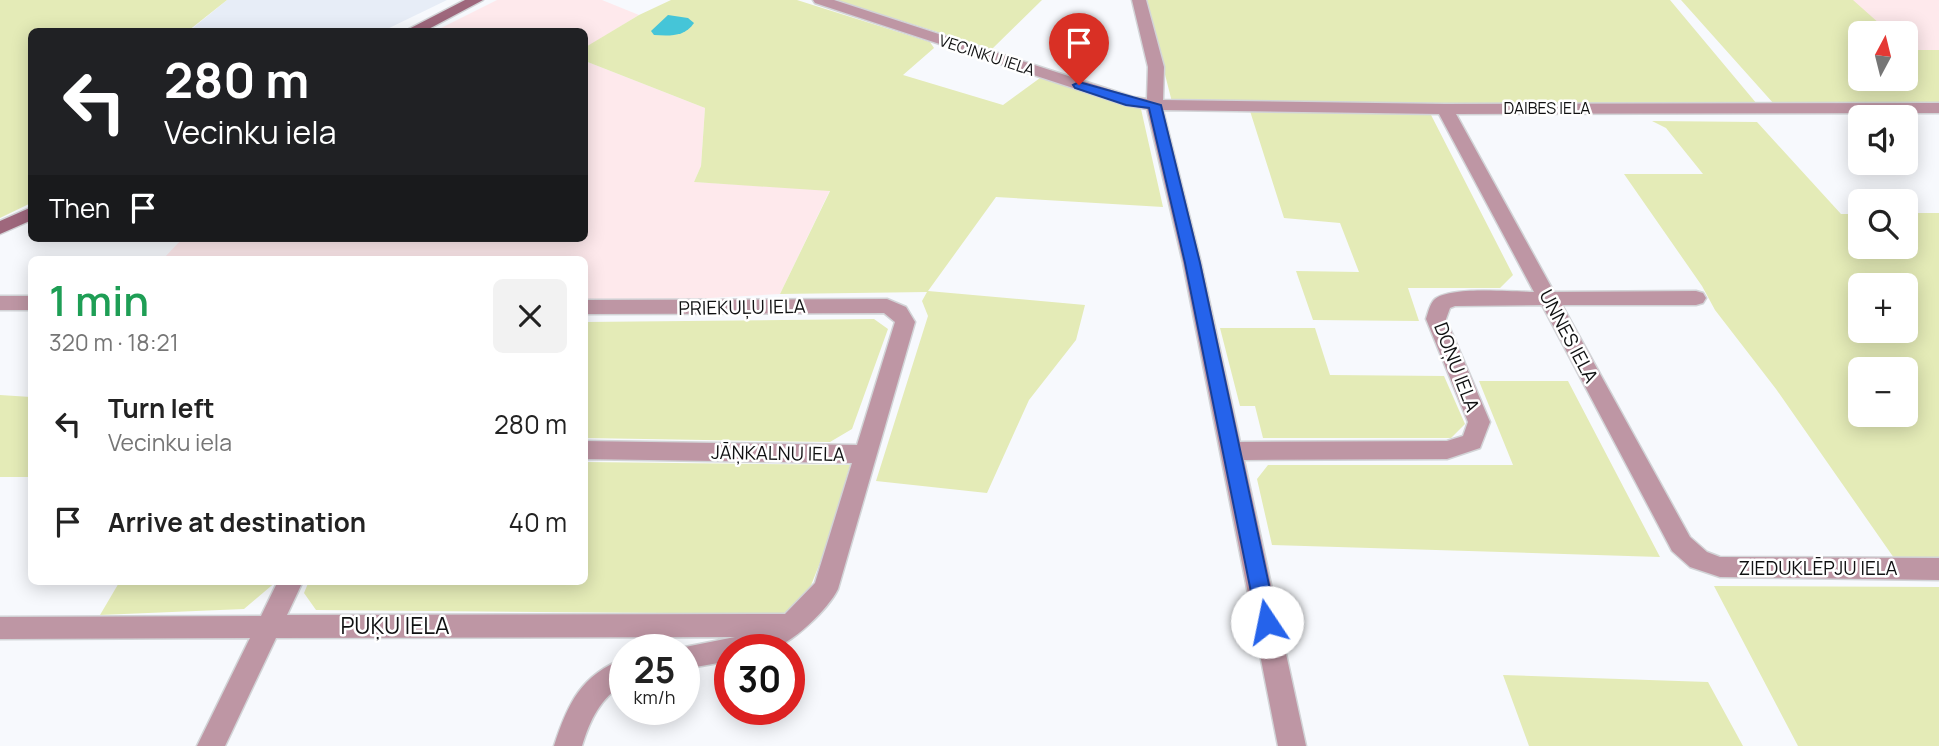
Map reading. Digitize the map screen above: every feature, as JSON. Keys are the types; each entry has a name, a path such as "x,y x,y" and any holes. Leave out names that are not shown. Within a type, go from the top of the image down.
{"main road":[{"path":"418,28 475,0"},
{"path":"0,229 28,215"}],"street":[{"name":"VECINKU IELA","path":"820,0 1131,102 1155,105"},
{"path":"1139,0 1156,66 1155,105 1192,263 1292,746"},
{"name":"DAIBES IELA","path":"1155,105 1444,109 1939,108"},
{"name":"UNNES IELA","path":"1444,109 1681,544 1699,560"},
{"name":"DOŅU IELA","path":"1230,451 1447,450 1472,442 1479,422 1436,319 1441,304 1453,299 1696,298"},
{"path":"0,303 28,303"},
{"name":"PRIEKUĻU IELA","path":"588,307 887,306 899,312"},
{"name":"JĀŅKALNU IELA","path":"588,450 864,454 905,322 899,312"},
{"path":"700,654 755,645 791,625 810,609 826,589 864,454"},
{"name":"ZIEDUKLĒPJU IELA","path":"1699,560 1720,567 1939,569"},
{"path":"211,746 289,585"},
{"name":"PUĶU IELA","path":"0,628 791,625"},
{"path":"568,746 587,697 609,676"}],"shaded area":[{"path":"227,0 447,0 389,28 193,28"},
{"path":"497,0 602,0 639,15 588,46 588,28 441,28"},
{"path":"1684,0 1939,0 1939,96 1889,98 1874,91 1918,91 1918,21 1848,21 1848,78"},
{"path":"588,62 705,108 701,166 694,182 830,190 780,294 639,302 588,302 588,256 166,256 179,242 588,242"}],"green space":[{"path":"0,0 227,0 192,28 28,28 28,204 0,218"},
{"path":"671,0 797,0 930,42 934,48 903,75 1003,105 1040,78 1141,109 1163,207 996,197 928,291 1085,305 1076,340 1029,400 987,493 876,481 928,316 922,301 927,292 780,294 830,191 694,182 701,166 705,108 588,62 588,46 639,15"},
{"path":"835,0 1042,0 992,49"},
{"path":"1146,0 1670,0 1757,104 1172,102"},
{"path":"1681,0 1853,0 1877,21 1848,21 1848,91 1918,91 1918,50 1939,50 1939,103 1774,104"},
{"path":"1250,111 1430,113 1513,275 1500,288 1408,288 1419,321 1313,320 1296,271 1359,272 1340,223 1284,218"},
{"path":"1652,121 1757,122 1841,214 1848,214 1848,259 1918,259 1918,213 1939,213 1939,558 1894,558 1776,389 1715,310 1702,286 1624,174 1703,174 1666,128"},
{"path":"874,319 888,329 852,429 830,442 588,438 588,322"},
{"path":"1220,328 1315,328 1330,375 1444,376 1465,424 1451,438 1263,438 1255,406 1240,406"},
{"path":"1479,381 1568,381 1660,557 1272,545 1257,479 1268,465 1513,465"},
{"path":"0,395 28,397 28,477 0,477"},
{"path":"588,462 850,465 829,540 808,593 783,614 316,610 304,593 307,585 588,585"},
{"path":"118,585 272,585 244,609 100,615"},
{"path":"1714,586 1939,587 1939,746 1798,746"},
{"path":"1503,675 1708,682 1743,746 1529,746"}],"water":[{"path":"668,15 688,18 694,23 681,33 654,35 651,31"}],"route":[{"path":"1079,85 1131,102 1155,105 1155,116 1192,263 1267,622"}]}
